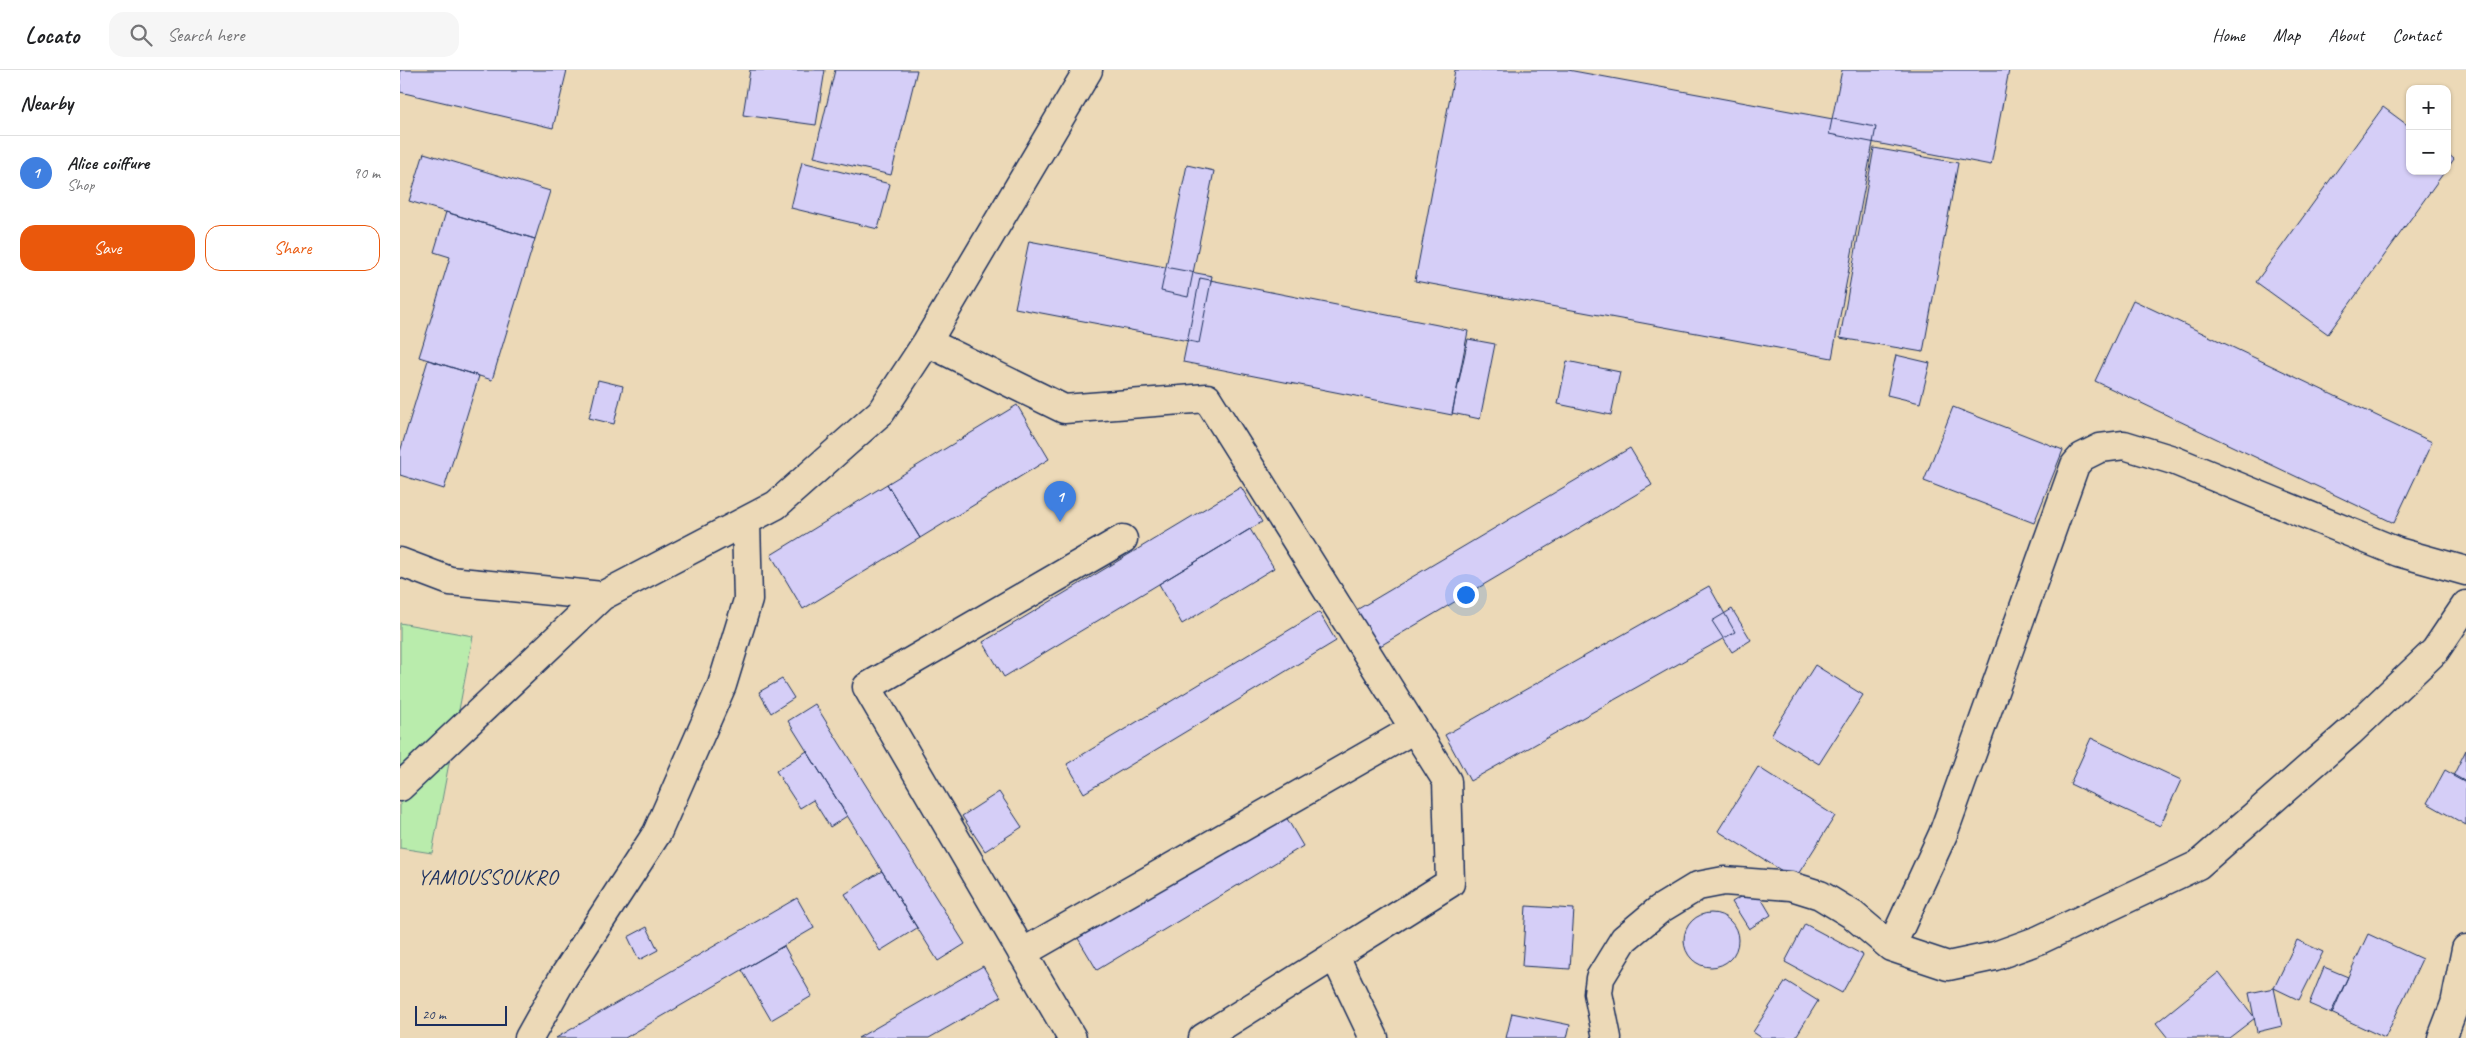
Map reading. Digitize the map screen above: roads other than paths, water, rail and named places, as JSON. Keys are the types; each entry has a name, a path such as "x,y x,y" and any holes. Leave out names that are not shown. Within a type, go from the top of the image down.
{"street":[{"path":"400,787 602,596 776,505 881,412 927,342 1088,70"},
{"path":"927,342 1064,410 1206,398 1446,781 1450,883 1203,1038"},
{"path":"1891,947 1943,834 2075,464 2082,457 2100,448 2124,445 2173,460 2398,552 2466,570"},
{"path":"529,1038 561,981 657,833 722,685 748,600 746,521"},
{"path":"1072,1038 867,687 1123,539"},
{"path":"400,562 450,581 602,596"},
{"path":"1607,1038 1598,993 1600,978 1624,940 1660,909 1698,886 1724,881 1791,886 1820,895 1853,915 1891,947 1948,966 1994,956 2039,940 2198,865 2350,732 2435,651 2466,606"},
{"path":"1022,953 1414,728"},
{"path":"2442,1038 2455,1004 2466,949"},
{"path":"1335,956 1374,1038"}],"place":[{"name":"Alice coiffure","path":"1060,522"}],"district":[{"name":"YAMOUSSOUKRO","path":"488,877"}]}
